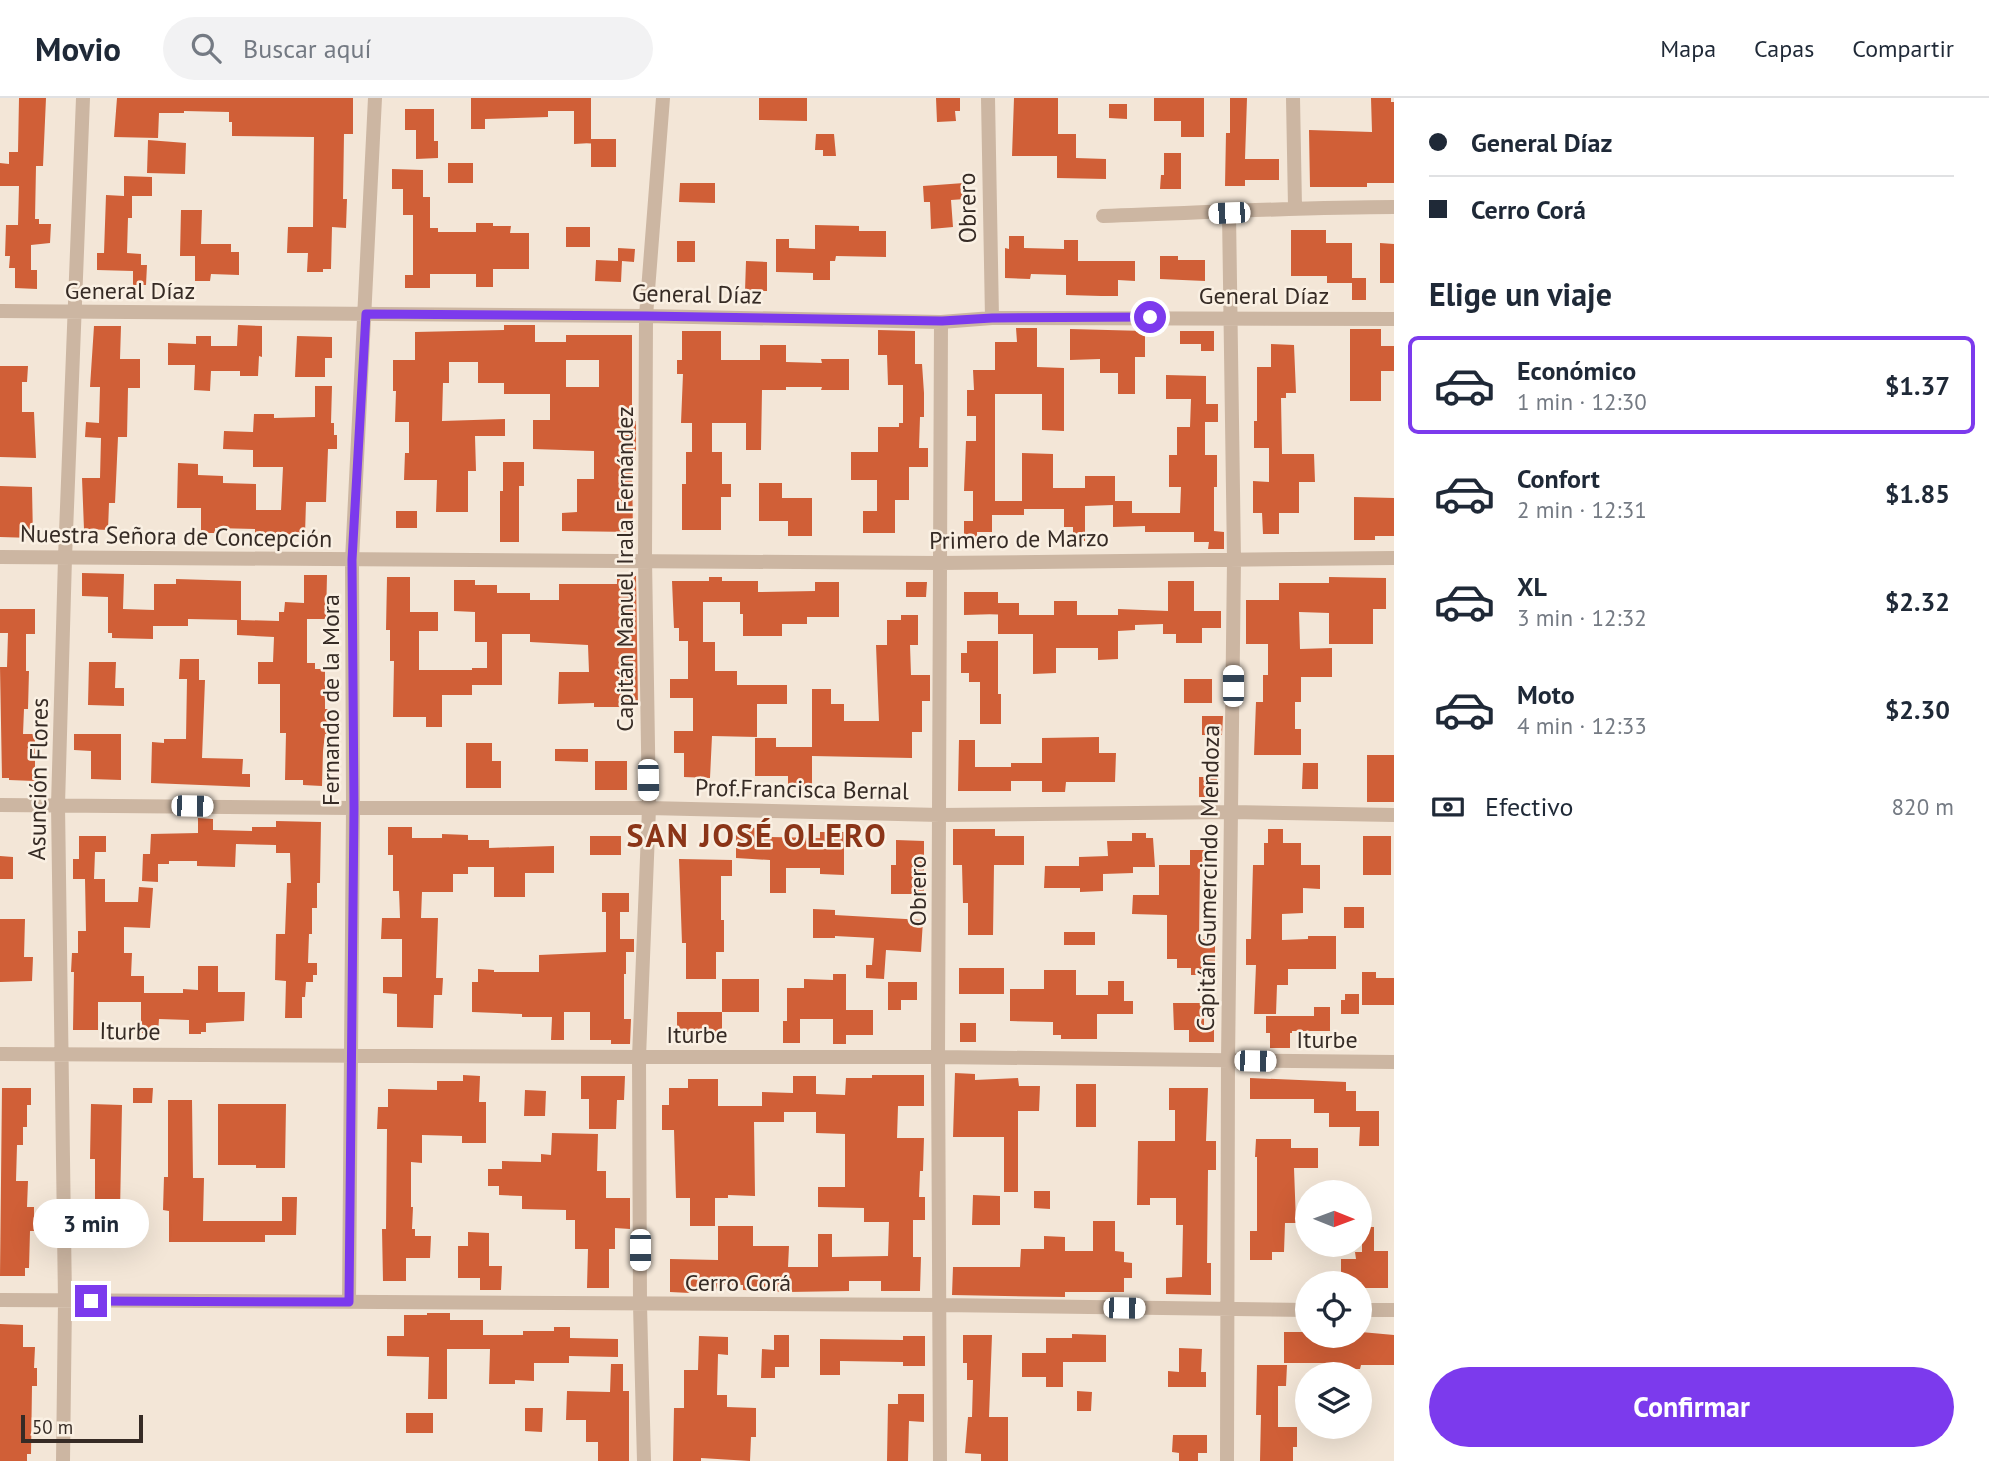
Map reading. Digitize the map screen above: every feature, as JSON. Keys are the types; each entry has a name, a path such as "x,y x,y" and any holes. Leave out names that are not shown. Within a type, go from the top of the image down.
{"street":[{"name":"Asunción Flores","path":"63,1461 65,1301 58,805 83,98"},
{"name":"Fernando de la Mora","path":"349,1302 354,808 352,560 375,98"},
{"name":"Capitán Manuel Irala Fernández","path":"643,1461 639,1057 649,808 645,559 646,316 663,98"},
{"name":"Obrero","path":"988,98 992,318"},
{"path":"1293,98 1295,207"},
{"path":"1103,216 1229,213 1295,207 1394,207"},
{"name":"Capitán Gumercindo Mendoza","path":"1227,1461 1228,1061 1234,559 1229,213"},
{"name":"General Díaz","path":"0,311 942,321 992,318 1394,318"},
{"name":"Obrero","path":"940,1461 938,1057 942,321"},
{"name":"Nuestra Señora de Concepción","path":"0,557 645,559"},
{"name":"Primero de Marzo","path":"645,559 939,563 1394,558"},
{"name":"Prof.Francisca Bernal","path":"0,805 649,808 940,815 1232,812 1394,815"},
{"name":"Iturbe","path":"0,1054 938,1057 1394,1062"},
{"name":"Cerro Corá","path":"0,1300 1295,1310"},
{"path":"1372,1310 1394,1310"}],"building":[{"path":"19,98 46,98 43,166 36,166 35,219 39,219 39,224 51,224 50,243 31,245 31,270 37,270 37,289 15,288 15,268 9,268 10,256 5,256 6,225 18,225 19,186 0,186 0,163 9,164 9,152 18,152"},
{"path":"117,98 353,98 353,134 344,134 343,199 347,199 346,228 332,227 331,269 307,272 308,253 287,253 288,227 313,227 314,137 232,136 229,112 184,111 159,113 158,138 114,137"},
{"path":"471,98 591,98 591,143 574,144 574,111 548,111 548,117 485,119 485,129 471,129"},
{"path":"759,98 807,98 807,121 759,120"},
{"path":"936,98 960,98 960,111 955,111 956,121 937,122"},
{"path":"1014,98 1058,98 1058,134 1076,134 1076,158 1106,159 1106,179 1057,178 1057,156 1012,156"},
{"path":"1154,98 1204,98 1204,137 1181,137 1181,121 1154,121"},
{"path":"1230,98 1247,98 1245,159 1279,159 1279,180 1245,180 1245,186 1225,186"},
{"path":"1371,98 1391,98 1391,102 1394,102 1394,183 1367,183 1367,187 1310,187 1309,130 1372,132"},
{"path":"1109,104 1127,104 1127,119 1109,118"},
{"path":"405,109 434,109 434,141 438,141 438,158 416,159 416,130 405,130"},
{"path":"816,134 834,134 836,156 823,156 823,150 815,150"},
{"path":"591,139 616,139 616,167 591,167"},
{"path":"148,140 186,143 185,174 147,173"},
{"path":"1164,153 1181,153 1181,189 1160,189 1161,175 1164,175"},
{"path":"448,163 473,163 473,183 448,183"},
{"path":"392,169 423,170 423,197 430,197 430,228 438,228 438,232 476,232 476,223 493,223 493,226 511,226 510,233 529,233 529,269 493,269 493,287 476,287 476,274 430,274 430,288 405,288 405,275 413,275 413,215 403,215 403,189 392,189"},
{"path":"124,176 152,177 152,196 132,196 132,218 128,218 127,253 141,254 141,265 147,265 146,285 133,285 133,271 97,270 97,253 104,253 106,195 124,196"},
{"path":"680,183 715,183 715,203 679,202"},
{"path":"964,183 965,199 951,200 953,227 931,229 930,202 924,202 923,186"},
{"path":"181,210 202,210 201,244 231,244 231,252 239,252 239,275 211,274 210,281 195,281 195,256 180,256"},
{"path":"815,225 859,226 859,231 886,231 886,257 836,256 835,261 830,261 830,280 813,280 813,273 776,272 776,239 789,239 789,248 815,249"},
{"path":"566,227 590,227 590,247 566,247"},
{"path":"1291,230 1326,230 1326,243 1352,243 1352,278 1366,278 1366,300 1352,300 1352,283 1327,283 1327,276 1291,276"},
{"path":"1009,236 1024,236 1024,248 1064,249 1064,240 1078,240 1078,261 1135,261 1135,281 1118,280 1118,296 1101,296 1066,295 1066,275 1031,274 1030,279 1005,278 1005,248 1009,249"},
{"path":"677,241 695,241 695,262 677,262"},
{"path":"1380,243 1394,244 1394,283 1380,283"},
{"path":"618,248 635,249 634,262 622,261 621,282 595,281 596,260 618,261"},
{"path":"1160,256 1178,256 1178,260 1205,260 1205,281 1160,279"},
{"path":"746,261 767,262 767,291 745,291"},
{"path":"238,325 262,326 262,357 259,356 258,376 240,376 240,371 211,371 210,391 194,390 195,365 168,365 168,343 196,344 196,336 211,336 211,346 237,346"},
{"path":"504,325 535,325 535,342 566,342 566,335 632,335 632,421 636,421 636,451 633,451 632,466 633,532 562,531 562,513 577,512 577,479 594,479 594,451 533,449 533,420 550,420 550,394 504,394 504,383 478,383 478,362 449,362 449,383 443,383 442,421 505,419 505,436 475,436 476,471 468,471 468,512 436,512 437,480 404,480 405,453 409,453 409,422 395,422 393,360 415,360 415,332 504,330","holes":["566,360 599,360 599,387 566,387"]},
{"path":"94,326 121,326 120,359 140,359 140,388 128,388 127,437 118,437 115,503 109,503 108,530 84,529 82,478 100,478 101,438 85,437 86,422 99,423 100,387 90,387"},
{"path":"1016,328 1037,328 1037,367 1064,368 1064,431 1042,430 1042,394 995,394 995,501 1022,501 1022,453 1053,454 1053,488 1085,488 1085,476 1115,476 1115,501 1132,501 1132,513 1180,513 1181,487 1169,487 1169,455 1177,455 1177,427 1190,427 1191,399 1166,399 1166,375 1206,376 1206,404 1218,404 1218,422 1205,422 1205,455 1217,455 1214,531 1224,532 1224,549 1208,549 1209,542 1194,542 1194,532 1145,532 1145,526 1113,527 1113,505 1085,506 1085,541 1073,541 1073,527 1064,527 1064,509 1024,509 1024,515 992,515 992,532 977,532 977,544 964,544 964,521 973,521 973,491 964,491 966,441 976,441 976,416 967,416 967,390 974,390 973,370 995,370 995,342 1017,342"},
{"path":"1070,329 1145,331 1145,357 1135,357 1135,394 1118,394 1118,373 1100,373 1100,359 1070,360"},
{"path":"1350,329 1381,329 1381,346 1394,346 1394,371 1381,371 1381,401 1350,401"},
{"path":"878,330 915,331 915,364 922,364 924,417 920,417 919,448 928,448 928,467 909,467 909,500 895,500 895,533 863,533 863,511 877,511 877,480 851,480 851,452 878,452 878,427 899,427 899,423 903,423 903,385 888,385 887,355 878,355"},
{"path":"682,331 721,331 721,360 760,360 760,345 786,345 786,362 822,363 821,359 849,359 849,390 786,387 786,390 762,390 761,450 746,450 746,423 712,423 712,452 722,452 722,484 731,484 731,497 721,497 721,530 682,530 682,484 686,484 686,452 692,452 692,423 681,423 683,374 677,374 677,360 682,360"},
{"path":"1180,331 1214,331 1214,351 1201,351 1201,344 1180,344"},
{"path":"297,336 332,337 332,358 325,358 325,377 295,377"},
{"path":"1271,344 1294,345 1296,393 1286,393 1286,398 1281,398 1282,454 1314,454 1315,482 1299,482 1299,513 1279,513 1279,534 1263,534 1262,513 1253,513 1253,481 1269,482 1269,448 1254,448 1254,421 1257,421 1257,367 1271,367"},
{"path":"0,366 28,366 27,382 22,382 22,412 34,412 36,458 0,457"},
{"path":"315,386 332,386 331,423 334,423 334,435 337,435 337,449 328,449 326,502 306,502 305,534 255,536 255,529 215,528 215,533 201,533 201,508 177,508 178,463 198,464 198,475 223,476 223,483 256,484 256,510 281,510 283,467 253,467 253,450 223,449 224,431 253,432 254,414 274,414 274,418 315,417"},
{"path":"503,462 524,462 524,486 519,486 519,542 500,542"},
{"path":"759,483 782,483 782,498 812,498 812,536 788,536 788,521 759,521"},
{"path":"0,486 32,487 33,538 0,537"},
{"path":"1354,497 1394,498 1394,536 1354,540"},
{"path":"396,511 417,511 417,528 396,528"},
{"path":"82,573 124,574 123,609 154,610 154,584 176,584 176,579 241,581 241,620 279,621 279,612 284,612 285,602 304,603 304,575 327,575 326,619 307,619 307,663 315,663 315,669 325,669 325,709 328,709 322,786 303,785 303,780 285,780 286,733 280,733 280,684 258,684 258,662 273,662 274,637 237,635 237,620 188,619 188,626 153,626 153,639 112,638 112,633 108,633 108,597 82,596"},
{"path":"636,576 638,707 594,707 594,703 558,704 559,672 589,672 588,645 530,642 530,634 502,634 502,685 472,685 472,695 442,695 442,727 426,727 426,717 393,717 394,661 390,661 390,630 386,630 387,577 410,577 410,612 438,612 438,631 419,631 419,670 472,670 487,668 487,642 475,642 475,612 454,611 454,580 475,580 475,585 497,585 497,593 530,593 530,600 559,600 559,584 617,584 617,577"},
{"path":"709,577 722,577 722,581 758,581 758,592 815,591 815,582 839,582 839,617 807,617 807,624 782,624 782,636 743,636 740,602 703,602 703,642 715,642 715,671 737,671 737,685 787,685 787,704 757,704 757,737 712,736 710,778 684,777 684,753 674,753 674,731 693,731 693,698 670,698 670,679 688,679 688,641 679,641 679,628 674,628 672,581 709,581"},
{"path":"1329,577 1386,578 1386,609 1373,609 1373,644 1329,644 1329,613 1299,612 1300,649 1332,648 1332,677 1301,677 1301,702 1295,702 1295,729 1301,729 1301,755 1254,755 1256,702 1263,702 1263,675 1268,675 1268,644 1246,644 1246,600 1279,600 1279,583 1329,583"},
{"path":"1168,581 1194,581 1194,611 1221,611 1221,628 1202,628 1202,643 1176,643 1176,634 1163,634 1163,624 1135,625 1135,630 1118,631 1118,659 1098,660 1098,648 1056,648 1056,673 1033,674 1033,634 998,634 998,603 1019,603 1019,615 1054,615 1054,601 1077,601 1077,615 1118,615 1118,609 1168,611"},
{"path":"906,582 927,582 926,597 906,597"},
{"path":"964,592 998,592 998,614 964,615"},
{"path":"0,609 35,609 35,634 26,634 28,709 24,709 23,734 35,734 35,781 2,778 0,667 7,667 8,633 0,633"},
{"path":"901,615 918,615 918,645 910,645 911,675 930,675 930,701 922,701 922,732 912,732 912,758 812,756 812,689 831,689 831,704 844,704 844,721 879,721 876,645 887,645 887,620 901,620"},
{"path":"967,641 998,641 1001,724 980,724 980,682 969,682 969,673 961,673 961,653 967,653"},
{"path":"180,659 199,659 199,680 205,680 202,758 243,759 242,774 250,774 250,787 151,783 152,742 186,739 187,679 179,679"},
{"path":"89,662 116,662 115,688 124,688 124,706 88,705"},
{"path":"1184,679 1212,679 1212,703 1184,703"},
{"path":"1202,716 1223,716 1222,735 1202,735"},
{"path":"74,734 121,734 121,780 91,779 91,751 74,750"},
{"path":"1099,737 1099,753 1116,753 1115,782 1066,782 1065,792 1042,792 1042,781 1011,781 1011,791 958,791 959,740 975,740 975,767 1011,767 1011,763 1042,763 1042,738"},
{"path":"755,738 776,738 776,747 812,747 812,789 788,789 788,776 755,776"},
{"path":"466,743 492,743 492,761 501,761 501,788 466,788"},
{"path":"555,749 588,749 588,762 555,761"},
{"path":"1367,755 1394,755 1394,802 1367,802"},
{"path":"595,761 627,761 627,790 595,790"},
{"path":"1303,763 1318,763 1318,789 1302,789"},
{"path":"1199,777 1217,777 1217,797 1199,797"},
{"path":"198,818 213,819 213,830 252,831 252,827 276,827 276,821 321,822 320,883 317,883 317,908 312,908 308,963 317,963 317,975 313,975 313,982 306,982 305,997 302,997 302,1018 285,1018 286,981 275,980 276,934 285,934 287,883 291,883 290,853 276,853 276,845 236,844 235,867 197,866 197,861 169,861 169,864 158,864 158,882 142,881 143,854 150,854 151,834 198,833"},
{"path":"388,827 412,827 412,838 442,838 442,834 468,835 468,840 489,840 489,848 554,846 554,873 525,873 525,897 494,897 494,867 468,867 468,874 453,874 453,892 422,892 421,918 438,918 436,978 443,978 442,995 434,995 433,1028 397,1027 397,994 383,993 383,977 402,977 402,939 381,939 382,918 400,918 399,891 393,891 393,855 388,855"},
{"path":"736,827 758,828 757,835 770,837 820,838 820,832 844,832 844,875 820,874 820,868 786,868 786,893 770,893 770,860 736,858"},
{"path":"953,829 995,829 995,836 1024,836 1024,865 994,865 993,935 968,935 968,903 963,903 962,865 953,865"},
{"path":"1268,829 1283,829 1283,843 1301,843 1301,865 1320,865 1320,889 1303,888 1303,913 1282,914 1282,940 1336,936 1336,969 1288,969 1288,985 1277,985 1276,1014 1254,1014 1256,965 1246,965 1246,939 1251,939 1253,865 1264,865 1264,843 1268,843"},
{"path":"1132,833 1146,833 1146,838 1153,838 1155,867 1133,867 1133,873 1103,874 1103,891 1080,892 1080,888 1044,888 1045,866 1079,866 1079,857 1108,856 1107,841 1132,841"},
{"path":"79,836 106,836 106,852 95,852 94,879 105,879 105,902 138,902 139,887 153,888 150,928 124,927 124,953 132,953 131,976 144,976 144,993 183,993 183,989 198,990 198,966 218,966 218,992 245,992 244,1021 206,1023 206,1032 189,1034 189,1020 159,1019 158,1033 141,1033 141,1002 98,1002 98,1030 73,1030 72,953 78,953 78,931 86,931 85,879 73,879 73,859 79,859"},
{"path":"590,836 621,836 621,855 590,855"},
{"path":"1363,836 1391,836 1391,875 1363,875"},
{"path":"896,840 924,841 924,894 891,894 891,865 896,865"},
{"path":"1190,850 1207,850 1207,865 1200,865 1199,939 1215,939 1215,975 1191,975 1191,968 1177,968 1177,959 1167,959 1167,915 1132,914 1133,895 1159,895 1159,865 1190,865"},
{"path":"0,856 13,857 13,879 0,879"},
{"path":"679,859 732,860 732,876 721,876 724,952 716,952 716,979 686,979"},
{"path":"602,893 629,893 629,912 620,912 620,939 634,939 634,952 626,952 624,974 624,1019 631,1019 630,1044 590,1040 590,1012 564,1012 564,1040 551,1040 552,1017 472,1012 472,982 478,982 478,969 494,972 539,972 539,955 606,952 606,912 602,912"},
{"path":"1344,907 1364,907 1364,928 1344,928"},
{"path":"813,909 835,910 835,915 923,920 921,952 886,950 884,979 866,978 866,965 872,965 874,938 813,938"},
{"path":"0,919 25,919 24,957 33,957 32,981 0,982"},
{"path":"1064,932 1095,932 1095,945 1064,945"},
{"path":"959,968 1004,968 1004,994 959,994"},
{"path":"1044,970 1076,970 1076,995 1108,995 1108,981 1124,981 1124,1001 1133,1001 1133,1014 1097,1014 1097,1039 1061,1039 1061,1035 1053,1035 1053,1022 1010,1021 1010,989 1044,989"},
{"path":"1362,972 1376,972 1376,978 1394,978 1394,1005 1362,1005"},
{"path":"833,974 846,974 846,1010 873,1010 873,1035 846,1035 846,1044 833,1044 833,1019 800,1019 800,1043 783,1043 783,1021 787,1021 787,988 804,988 804,979 833,980"},
{"path":"722,979 759,979 759,1012 722,1012"},
{"path":"888,982 917,982 917,1000 901,1000 901,1010 888,1010"},
{"path":"1345,994 1359,994 1359,1014 1341,1014 1341,1000 1345,1000"},
{"path":"1173,1003 1204,1003 1204,1030 1214,1030 1214,1042 1189,1042 1189,1030 1174,1030"},
{"path":"1314,1007 1330,1007 1330,1031 1292,1031 1290,1048 1270,1048 1270,1033 1266,1033 1266,1016 1314,1016"},
{"path":"677,1012 722,1012 722,1032 677,1032"},
{"path":"960,1023 976,1023 976,1042 960,1042"},
{"path":"955,1073 975,1074 975,1080 1018,1078 1019,1086 1040,1086 1039,1111 1018,1111 1018,1192 1004,1192 1004,1137 953,1137"},
{"path":"463,1075 480,1076 479,1102 486,1102 486,1143 462,1143 462,1136 422,1135 422,1163 411,1162 412,1229 415,1229 415,1236 431,1236 430,1258 406,1258 406,1281 383,1281 382,1229 386,1229 387,1129 377,1129 378,1107 388,1107 388,1089 437,1090 437,1081 463,1081"},
{"path":"872,1075 924,1075 924,1106 898,1106 897,1138 924,1138 919,1197 925,1197 925,1220 913,1220 913,1257 921,1257 920,1291 881,1291 881,1281 849,1281 849,1291 743,1290 743,1285 717,1284 716,1290 690,1289 690,1293 670,1292 670,1259 718,1260 718,1226 753,1226 753,1246 789,1246 788,1267 818,1267 818,1234 832,1234 832,1257 888,1256 889,1222 864,1222 864,1208 818,1207 818,1187 845,1187 845,1134 816,1133 816,1112 784,1112 784,1122 754,1122 755,1196 728,1195 728,1198 715,1198 715,1226 690,1226 690,1198 676,1198 674,1130 662,1130 662,1105 669,1105 669,1088 688,1088 688,1079 718,1079 718,1106 762,1106 762,1092 793,1093 793,1076 816,1076 816,1094 845,1095 846,1078 872,1078"},
{"path":"581,1076 625,1076 624,1100 617,1100 616,1129 589,1129 589,1099 581,1099"},
{"path":"1250,1078 1346,1082 1346,1091 1356,1091 1356,1111 1379,1111 1379,1146 1359,1146 1360,1127 1329,1127 1329,1113 1314,1113 1314,1099 1250,1099"},
{"path":"1076,1084 1096,1084 1096,1127 1076,1127"},
{"path":"2,1088 31,1088 31,1105 27,1105 27,1127 23,1127 23,1145 17,1145 16,1181 28,1181 27,1207 34,1207 34,1231 30,1231 29,1268 25,1268 25,1276 0,1276"},
{"path":"133,1088 153,1088 152,1103 133,1103"},
{"path":"1169,1088 1208,1088 1206,1141 1216,1141 1216,1170 1208,1170 1207,1263 1211,1263 1211,1295 1166,1294 1166,1278 1182,1277 1183,1225 1176,1225 1176,1198 1150,1198 1150,1205 1137,1205 1138,1141 1175,1141 1175,1110 1169,1110"},
{"path":"525,1090 546,1091 545,1116 524,1116"},
{"path":"168,1100 192,1100 193,1178 204,1178 203,1221 282,1221 282,1197 297,1197 296,1235 265,1235 265,1242 169,1242 169,1211 163,1210 164,1177 168,1177"},
{"path":"91,1104 122,1105 120,1212 95,1212 95,1159 90,1159"},
{"path":"218,1104 286,1104 285,1168 218,1165"},
{"path":"552,1133 598,1134 597,1171 606,1171 606,1198 630,1198 630,1229 615,1228 615,1249 609,1249 609,1288 587,1288 588,1249 575,1249 575,1220 566,1220 566,1210 522,1209 522,1196 499,1195 499,1186 488,1186 488,1169 502,1169 502,1161 541,1162 541,1154 551,1155"},
{"path":"1256,1139 1291,1139 1291,1148 1318,1148 1318,1168 1294,1168 1295,1223 1285,1223 1284,1252 1272,1252 1272,1260 1250,1260 1250,1231 1257,1231"},
{"path":"1034,1191 1050,1191 1050,1209 1034,1208"},
{"path":"973,1195 1000,1196 1000,1225 972,1225"},
{"path":"1093,1221 1115,1221 1115,1251 1124,1252 1124,1262 1132,1263 1132,1278 1124,1278 1124,1292 1065,1292 1065,1297 952,1295 953,1267 1020,1267 1021,1249 1044,1249 1044,1236 1065,1237 1065,1251 1093,1251"},
{"path":"1374,1227 1374,1251 1388,1251 1388,1288 1372,1288 1372,1271 1341,1271 1341,1259 1372,1257"},
{"path":"468,1232 489,1233 489,1266 502,1266 501,1290 480,1290 480,1278 458,1278 458,1246 468,1246"},
{"path":"450,1313 450,1320 483,1320 483,1335 523,1335 523,1331 554,1331 554,1327 570,1327 570,1338 618,1339 618,1357 569,1356 569,1363 534,1363 534,1381 515,1380 515,1384 489,1384 490,1349 447,1349 447,1399 428,1399 429,1357 387,1356 387,1336 404,1336 404,1315"},
{"path":"0,1324 23,1325 23,1347 35,1347 37,1386 32,1386 31,1454 27,1454 27,1461 0,1461"},
{"path":"1284,1332 1295,1332 1295,1348 1372,1348 1372,1333 1394,1335 1394,1365 1372,1365 1372,1362 1284,1363"},
{"path":"1072,1334 1106,1335 1106,1362 1063,1362 1063,1387 1046,1387 1046,1377 1022,1377 1022,1353 1046,1353 1046,1338 1072,1338"},
{"path":"774,1335 789,1335 789,1367 775,1367 775,1378 761,1378 762,1349 774,1350"},
{"path":"963,1335 992,1335 989,1417 1008,1417 1008,1461 981,1461 981,1454 965,1453 968,1417 972,1417 973,1380 967,1380 967,1363 963,1363"},
{"path":"699,1336 728,1337 728,1355 718,1354 717,1395 727,1395 727,1407 756,1408 756,1437 751,1437 750,1461 701,1458 701,1461 673,1461 674,1408 684,1408 684,1370 698,1370"},
{"path":"903,1336 925,1336 925,1366 903,1366 903,1362 840,1361 840,1375 820,1375 820,1339 903,1340"},
{"path":"1179,1348 1202,1349 1201,1372 1206,1372 1206,1387 1168,1387 1168,1371 1179,1372"},
{"path":"611,1364 623,1364 623,1391 629,1391 629,1461 598,1461 598,1442 586,1442 586,1420 566,1420 567,1391 610,1392"},
{"path":"1257,1365 1287,1365 1286,1386 1278,1386 1278,1427 1295,1427 1297,1447 1293,1447 1293,1461 1260,1461 1261,1415 1256,1415"},
{"path":"1077,1391 1092,1392 1091,1411 1077,1411"},
{"path":"898,1394 924,1394 924,1422 909,1421 908,1461 887,1461 888,1404 898,1404"},
{"path":"525,1408 543,1408 542,1432 525,1431"},
{"path":"406,1413 433,1413 433,1433 406,1433"},
{"path":"1173,1435 1207,1435 1207,1453 1198,1453 1198,1461 1179,1461 1179,1453 1172,1452"}],"district":[{"name":"SAN JOSÉ OLERO","path":"757,835"}],"route":[{"path":"91,1301 349,1302 354,808 352,560 366,314 942,321 1150,317"}]}
